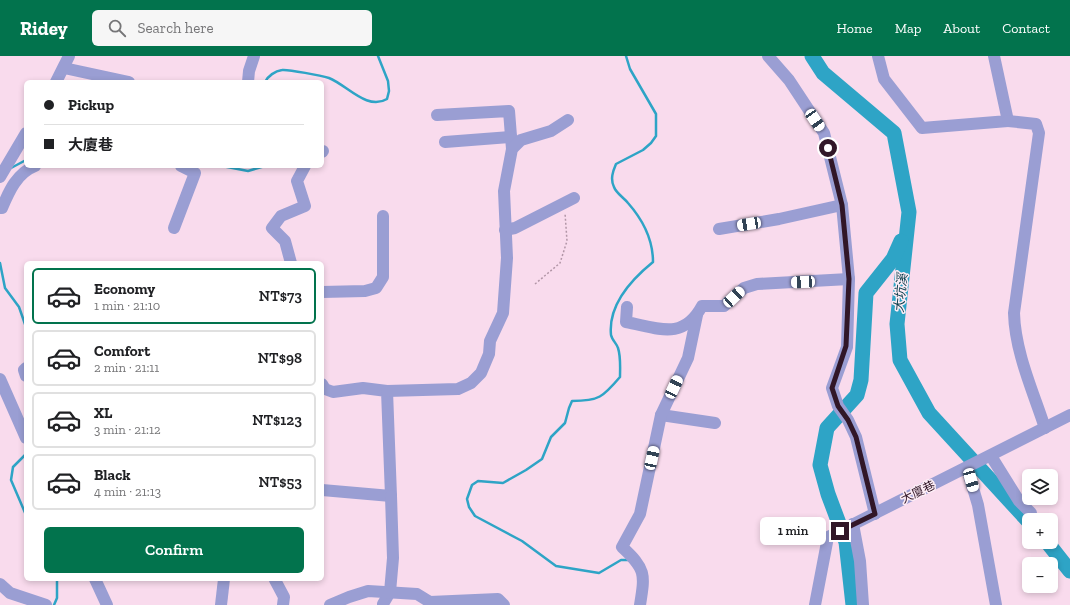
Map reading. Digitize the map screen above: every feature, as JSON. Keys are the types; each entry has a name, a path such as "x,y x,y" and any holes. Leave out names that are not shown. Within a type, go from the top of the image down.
{"street":[{"path":"57,80 69,56"},
{"path":"248,80 249,71 254,56"},
{"path":"768,56 789,80 824,133 842,205 849,279 846,346 832,388 838,406 848,420 856,437 875,514"},
{"path":"878,56 884,79 922,128 1008,121 1036,124 1039,133 1014,313 1014,326 1020,350 1045,428"},
{"path":"994,56 1008,121"},
{"path":"64,68 120,80"},
{"path":"324,387 333,392 362,388 387,391 458,389 471,383 481,373 489,354 490,341 503,312 507,258 504,191 512,143 509,111 436,115"},
{"path":"445,142 512,143 551,131 568,120"},
{"path":"0,177 24,136"},
{"path":"0,208 2,208 9,189 27,169 30,168"},
{"path":"174,228 195,173 185,168"},
{"path":"290,261 285,241 272,228 281,216 305,206 297,180 304,168"},
{"path":"505,230 514,228 574,198"},
{"path":"719,229 779,219 842,205"},
{"path":"324,292 365,291 376,288 383,277 383,216"},
{"path":"627,307 626,322 673,330 687,325 697,315 702,306 724,306 744,288 757,284 849,279"},
{"path":"640,605 645,578 636,560 622,547 640,514 661,415 688,358 697,315"},
{"path":"0,379 24,433"},
{"path":"368,591 383,604 390,592 393,558 387,391"},
{"path":"661,415 715,423"},
{"name":"大廈巷","path":"815,605 828,537 1070,415"},
{"path":"989,457 1019,501 1031,513"},
{"path":"969,467 978,505 996,605"},
{"path":"324,490 391,496"},
{"path":"853,525 860,560 863,605"},
{"path":"96,581 107,605"},
{"path":"221,605 224,581"},
{"path":"276,581 284,596 283,605"},
{"path":"0,584 10,593 45,604"},
{"path":"330,605 349,596 368,591 417,594 430,602 498,599 504,605"}],"path":[{"path":"535,284 560,263 567,241 565,214 561,205"}],"waterway":[{"path":"266,80 274,73 282,70 313,74 336,81 357,96 372,102 380,102 387,99 389,91 388,81 378,56"},
{"path":"626,56 630,69 656,114 656,136 643,150 616,164 612,175 612,181 615,189 643,223 653,254 653,262 637,276 617,303 613,313 611,335 619,351 620,377 609,389 595,399 572,401 565,423 551,437 542,459 503,483 478,481 472,485 467,499 469,507 475,516 522,541 556,566 599,573 621,560 629,560"},
{"name":"大坑溪","path":"812,56 823,73 894,133 909,212 897,324 900,360 929,413 1022,514"},
{"path":"11,168 24,161"},
{"path":"232,168 248,171 258,168"},
{"path":"853,605 846,542 828,494 820,465 827,428 857,395 861,380 866,293 893,259 901,241"},
{"path":"0,263 5,288 19,307 24,321"},
{"path":"24,456 13,467 11,480 24,510"},
{"name":"大坑溪","path":"1053,549 1070,571"},
{"path":"54,605 57,598 57,581"}],"route":[{"path":"828,148 842,205 849,279 846,346 832,388 838,406 848,420 856,437 875,514 840,531"}]}
